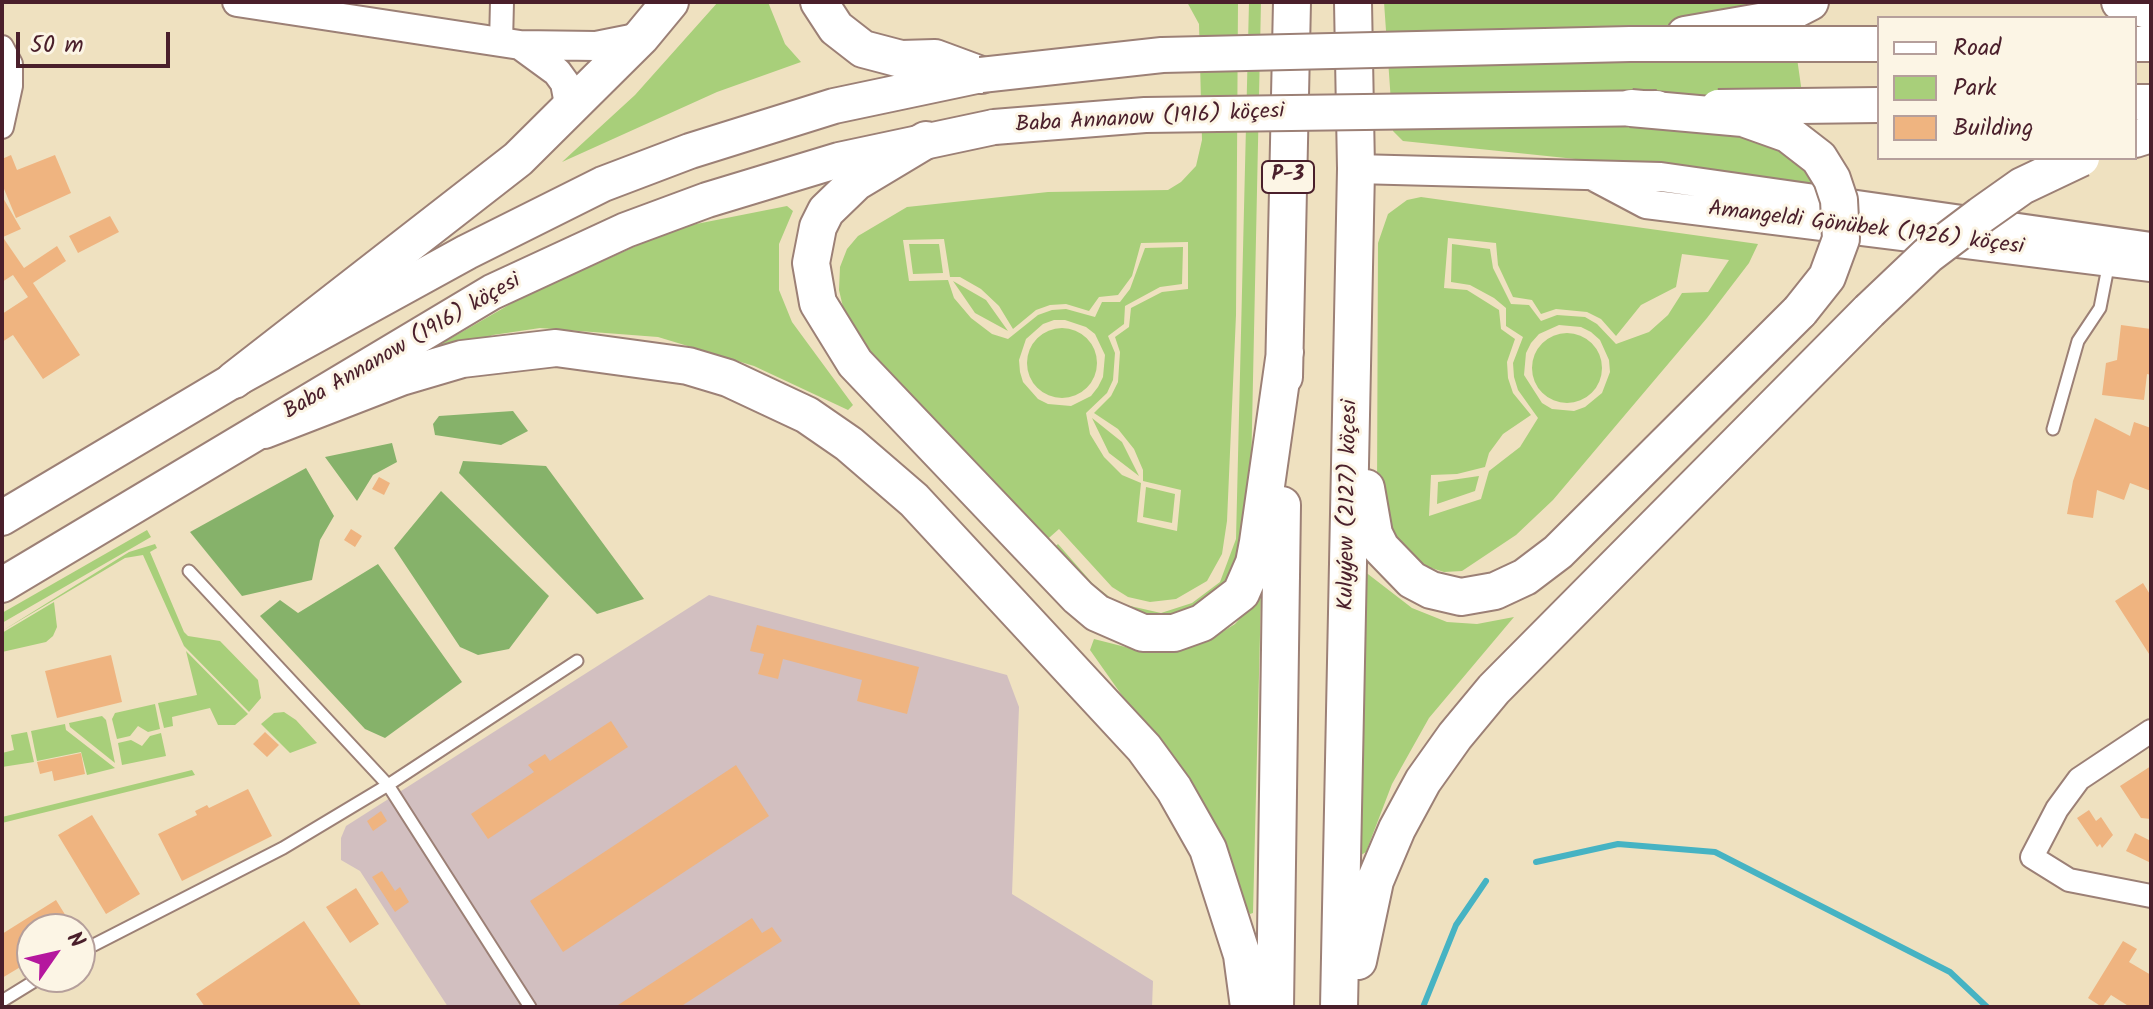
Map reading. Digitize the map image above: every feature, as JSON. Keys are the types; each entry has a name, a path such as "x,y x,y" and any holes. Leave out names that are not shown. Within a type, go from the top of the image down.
{"highway":[{"path":"234,380 495,178 570,109 641,37 670,2"},
{"path":"819,2 836,28 863,49 901,59 935,58 981,75"},
{"name":"P-3","path":"1285,352 1292,2"},
{"name":"Kulyýew (2127) köçesi","path":"1339,1007 1356,169 1353,2"},
{"path":"1630,44 1777,19 1810,2"},
{"path":"2120,2 2151,11"},
{"path":"1353,351 1368,511 1381,548 1412,580 1431,590 1461,597 1508,585 1558,552 1800,311 1827,277 1841,239 1839,200 1832,179 1819,158 1788,134 1743,118 1631,108"},
{"path":"926,140 856,182 826,211 818,227 811,263 818,303 855,363 1078,597 1097,613 1143,633 1174,633 1202,623 1241,593 1254,563 1258,542 1285,352"},
{"path":"1357,1007 1358,955 1375,881 1423,781 1494,689 1928,255 2022,186 2077,160"},
{"path":"264,430 416,372 462,359 556,348 688,366 728,378 807,415 849,444 914,500 1144,748 1174,789 1208,849 1242,955 1249,1007"},
{"path":"1275,1007 1285,352"}],"main road":[{"path":"2,518 234,380 467,252 603,184 690,151 834,106 981,75 1162,55 1630,44 1877,44"},
{"name":"Baba Annanow (1916) köçesi","path":"2,585 492,292 626,230 707,200 839,160 994,127 1145,115 1877,105"}],"street":[{"path":"239,2 510,44 596,46 641,37"},
{"path":"502,2 510,44 557,72 565,83 570,109"},
{"path":"2,47 11,64 11,86 2,127"},
{"name":"Amangeldi Gönübek (1926) köçesi","path":"1356,169 1661,177 2151,247"},
{"name":"Amangeldi Gönübek (1926) köçesi","path":"1587,173 1646,204 2151,267"},
{"path":"2151,731 2079,779 2057,809 2032,857 2069,880 2151,896"}],"lane":[{"path":"2053,429 2078,341 2100,308 2109,261"},
{"path":"189,571 388,785 530,1007"},
{"path":"96,944 283,848 388,785 577,661"}],"shaded area":[{"path":"709,595 1007,675 1019,707 1012,894 1153,981 1152,1007 448,1007 360,871 341,860 341,838 346,826"}],"green space":[{"path":"718,2 768,2 785,44 801,62 717,92 562,162 635,95"},
{"path":"1187,2 1238,2 1236,315 1227,521 1222,554 1207,581 1176,599 1150,602 1128,597 1112,587 1059,529 1041,545 866,354 846,320 839,290 840,267 847,249 858,236 907,207 1048,192 1168,190 1181,182 1196,166 1202,140 1199,24","holes":["944,239 950,277 960,277 981,289 999,306 1013,329 1036,310 1050,305 1066,304 1089,311 1099,297 1118,295 1132,276 1141,243 1188,242 1188,289 1162,292 1131,308 1129,327 1115,337 1120,352 1118,382 1111,396 1094,413 1118,429 1134,449 1143,470 1143,481 1181,490 1177,531 1137,522 1141,483 1122,475 1104,457 1090,434 1086,413 1107,393 1113,380 1115,353 1108,336 1124,324 1125,306 1160,287 1182,284 1183,247 1145,248 1130,289 1120,302 1102,302 1095,317 1066,309 1052,310 1038,315 1008,339 992,334 971,318 954,298 948,280 909,281 903,240","1054,320 1086,327 1095,334 1105,355 1103,377 1098,387 1091,396 1071,406 1048,404 1038,399 1023,382 1020,372 1019,360 1026,339 1043,324"]},
{"path":"1249,2 1261,2 1250,521 1238,574 1185,619 1123,616 1049,552 1058,544 1093,584 1117,603 1161,613 1192,603 1220,582 1236,539"},
{"path":"1384,2 1789,2 1815,184 1403,141 1393,131"},
{"path":"1421,197 1758,244 1749,263 1707,318 1553,500 1516,535 1462,571 1444,572 1425,566 1408,553 1395,540 1377,492 1378,243 1388,214 1407,200","holes":["1448,238 1496,243 1498,265 1513,297 1532,300 1541,314 1556,309 1587,312 1601,319 1616,336 1641,305 1676,287 1682,254 1729,260 1708,292 1682,293 1668,315 1649,332 1616,344 1597,324 1585,317 1557,315 1541,321 1529,305 1511,304 1493,268 1490,249 1452,244 1451,282 1470,285 1494,298 1506,308 1506,326 1523,337 1513,363 1514,377 1518,390 1538,418 1520,447 1489,471 1481,499 1429,516 1431,475 1457,474 1485,467 1489,453 1503,434 1531,415 1513,393 1508,378 1507,362 1515,339 1501,329 1499,310 1467,290 1444,288","1559,325 1581,327 1591,332 1600,340 1609,360 1610,372 1602,393 1585,407 1574,411 1552,409 1542,403 1524,375 1526,353 1531,343 1539,334"]},
{"path":"787,206 793,211 779,244 779,290 792,322 853,405 848,410 754,366 658,337 540,328 493,335 464,346 444,348 441,344 521,298 676,228"},
{"path":"909,244 939,244 943,273 913,274"},
{"path":"953,281 986,300 1008,331 975,313"},
{"path":"1062,328 1087,338 1097,363 1087,388 1062,398 1037,388 1027,363 1037,338"},
{"path":"1567,333 1592,343 1602,368 1592,393 1567,403 1542,393 1532,368 1542,343"},
{"path":"513,411 528,431 501,445 435,435 433,424 439,416"},
{"path":"1092,418 1122,442 1139,476 1109,453"},
{"path":"392,443 397,462 373,475 357,501 325,457"},
{"path":"463,461 546,466 644,599 597,614 459,473"},
{"path":"306,468 334,516 320,540 312,580 242,596 190,532"},
{"path":"1479,476 1475,491 1437,504 1438,482"},
{"path":"1146,487 1175,494 1172,523 1143,517"},
{"path":"441,491 549,596 509,649 478,655 460,647 394,548"},
{"path":"147,530 151,537 2,623 2,613"},
{"path":"155,544 157,548 150,552 184,632 188,636 220,641 258,680 261,698 249,712 184,646 143,555 125,558 2,631 129,552"},
{"path":"378,564 462,682 385,738 365,729 260,616 280,600 298,613"},
{"path":"1364,571 1412,608 1447,622 1477,624 1514,617 1429,718 1392,784 1366,852 1361,855 1356,852"},
{"path":"1261,595 1253,913 1250,914 1152,738 1090,650 1094,639 1149,653 1175,652 1206,642 1235,624"},
{"path":"54,602 57,627 53,636 46,642 2,652 2,633"},
{"path":"186,651 248,714 235,725 218,725 210,708 172,717 173,726 164,728 158,703 197,695"},
{"path":"155,704 160,729 148,732 138,726 130,736 117,739 112,719 115,713"},
{"path":"284,712 317,743 290,753 261,724 274,713"},
{"path":"102,716 106,720 115,763 70,727 69,723"},
{"path":"65,724 66,730 115,768 87,775 81,752 37,761 31,731"},
{"path":"27,732 34,762 2,767 2,753 14,750 11,735"},
{"path":"161,733 166,756 122,765 118,743 131,740 142,746 150,736"},
{"path":"192,770 195,775 2,823 2,817"}],"building":[{"path":"11,155 17,170 55,155 71,193 16,218 2,184 2,159"},
{"path":"2,196 21,229 3,237 2,235"},
{"path":"110,216 119,232 78,253 69,236"},
{"path":"2,236 24,268 57,246 66,261 33,283 80,355 43,379 13,335 2,342 2,314 28,297 13,275 2,282"},
{"path":"2121,325 2151,329 2151,375 2147,374 2144,400 2102,395 2106,363 2117,360"},
{"path":"2095,418 2130,436 2134,422 2151,428 2151,491 2130,483 2124,500 2097,490 2093,518 2067,514 2073,481"},
{"path":"379,477 390,483 384,495 372,489"},
{"path":"351,529 362,536 355,547 344,540"},
{"path":"2143,583 2151,596 2151,657 2115,601"},
{"path":"757,625 919,667 907,714 857,701 862,680 783,659 778,679 758,674 764,654 750,651"},
{"path":"111,655 122,702 57,718 45,671"},
{"path":"611,721 628,747 488,839 471,814 534,772 528,765 545,754 550,761"},
{"path":"265,732 279,745 267,757 253,744"},
{"path":"81,753 85,774 54,781 52,771 40,774 37,762"},
{"path":"736,765 769,816 563,952 530,901"},
{"path":"2151,766 2151,819 2141,818 2120,786"},
{"path":"248,789 272,836 182,881 158,834 197,815 195,811 207,805 209,808"},
{"path":"2089,810 2096,821 2101,817 2113,835 2102,848 2100,844 2097,847 2077,818"},
{"path":"381,811 387,821 373,831 367,821"},
{"path":"92,815 140,894 106,914 58,835"},
{"path":"2135,833 2151,841 2151,863 2126,851"},
{"path":"382,871 395,891 400,887 409,902 395,912 372,877"},
{"path":"356,888 379,924 350,943 326,907"},
{"path":"56,900 64,913 35,913"},
{"path":"752,918 762,933 772,927 782,941 680,1007 615,1007"},
{"path":"304,921 362,1007 205,1007 196,994"},
{"path":"16,925 16,970 2,978 2,934"},
{"path":"2123,941 2137,949 2129,962 2151,975 2151,1007 2130,1007 2111,995 2102,1007 2088,998"}],"waterway":[{"path":"1536,862 1618,844 1715,852 1950,972 1987,1007"},
{"path":"1423,1007 1456,925 1486,881"}]}
